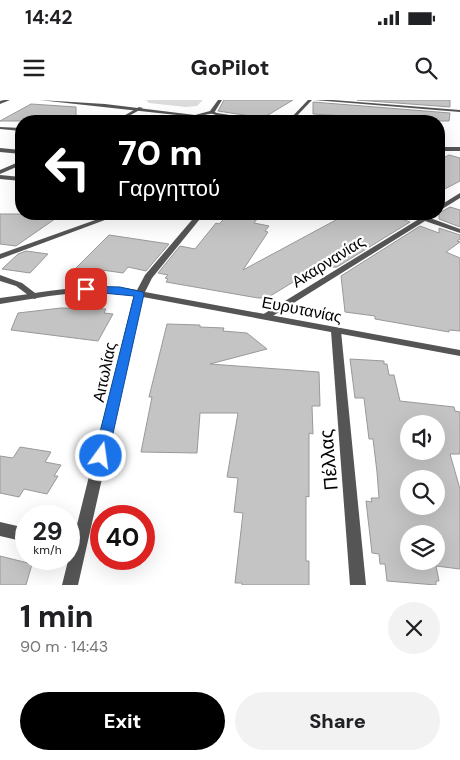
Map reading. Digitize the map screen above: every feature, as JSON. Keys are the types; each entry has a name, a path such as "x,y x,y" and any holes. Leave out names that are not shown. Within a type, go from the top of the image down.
{"street":[{"path":"0,103 8,100"},
{"path":"41,100 141,108 188,115"},
{"path":"91,100 105,100"},
{"path":"212,112 220,100"},
{"path":"296,115 310,100"},
{"path":"316,100 460,111"},
{"path":"134,103 141,108"},
{"path":"128,115 141,108"},
{"path":"199,115 212,112 220,115"},
{"path":"0,128 15,129"},
{"path":"445,149 460,149"},
{"path":"0,150 15,151"},
{"path":"0,172 15,166"},
{"path":"0,177 15,179"},
{"path":"445,205 460,195"},
{"path":"0,256 101,220"},
{"name":"Αιτωλίας","path":"80,525 139,294 148,276 196,220"},
{"name":"Ακαρνανίας","path":"265,318 422,220"},
{"path":"437,220 460,231"},
{"path":"0,278 23,285 35,296"},
{"name":"Ευρυτανίας","path":"0,301 101,289 139,294 460,353"},
{"name":"Πέλλας","path":"336,331 358,585"},
{"path":"0,528 15,532"},
{"name":"Αιτωλίας","path":"70,585 72,570"}],"shaded area":[{"path":"146,100 203,100 197,106 186,107 149,103"}],"building":[{"path":"224,100 293,100 268,115 244,115 218,111"},
{"path":"357,100 450,100 450,107"},
{"path":"313,102 450,113 449,121 445,121 445,115 313,114"},
{"path":"31,104 76,107 76,115 15,115 15,121 0,121"},
{"path":"449,155 460,158 460,181 445,189 445,157"},
{"path":"450,207 460,210 460,227 442,220 445,220 445,210"},
{"path":"0,214 15,214 15,220 53,220 16,246 0,244"},
{"path":"223,220 256,220 254,223 269,226 265,231 268,232 243,270 336,220 404,220 410,222 337,267 322,268 322,266 316,268 267,298 166,282 168,279 165,278 168,275 158,273 180,246 195,249 216,223 219,224"},
{"path":"420,226 439,233 439,228 460,235 460,239 457,241 460,242 446,252 460,258 460,331 449,330 449,332 375,319 375,316 345,312 341,276"},
{"path":"109,235 169,244 146,271 128,267 123,273 102,270 95,278 70,274"},
{"path":"26,251 48,254 30,273 2,269 18,254"},
{"path":"61,308 106,309 104,313 113,314 98,341 11,330 18,313"},
{"path":"167,324 200,325 200,327 224,328 223,331 247,333 267,349 210,364 319,372 320,406 312,406 313,434 309,433 309,497 306,496 306,561 309,561 309,585 242,585 242,583 235,583 243,513 234,512 238,478 227,477 238,413 200,413 197,453 141,452 152,397 149,397"},
{"path":"350,359 384,361 384,364 387,364 389,375 394,375 400,401 454,407 455,411 460,412 460,454 450,454 460,489 460,569 445,567 445,525 400,525 400,570 437,570 439,581 436,581 436,585 387,581 385,564 380,564 379,554 372,553 366,501 372,502 371,498 379,498 373,439 369,439 364,398 355,398"},
{"path":"20,447 51,452 45,462 61,465 54,476 58,476 47,494 24,489 19,497 0,493 0,456 13,458"},
{"path":"0,556 15,560 15,570 30,570 26,585 0,585"}],"route":[{"path":"86,289 120,290 139,294 101,456"}]}
